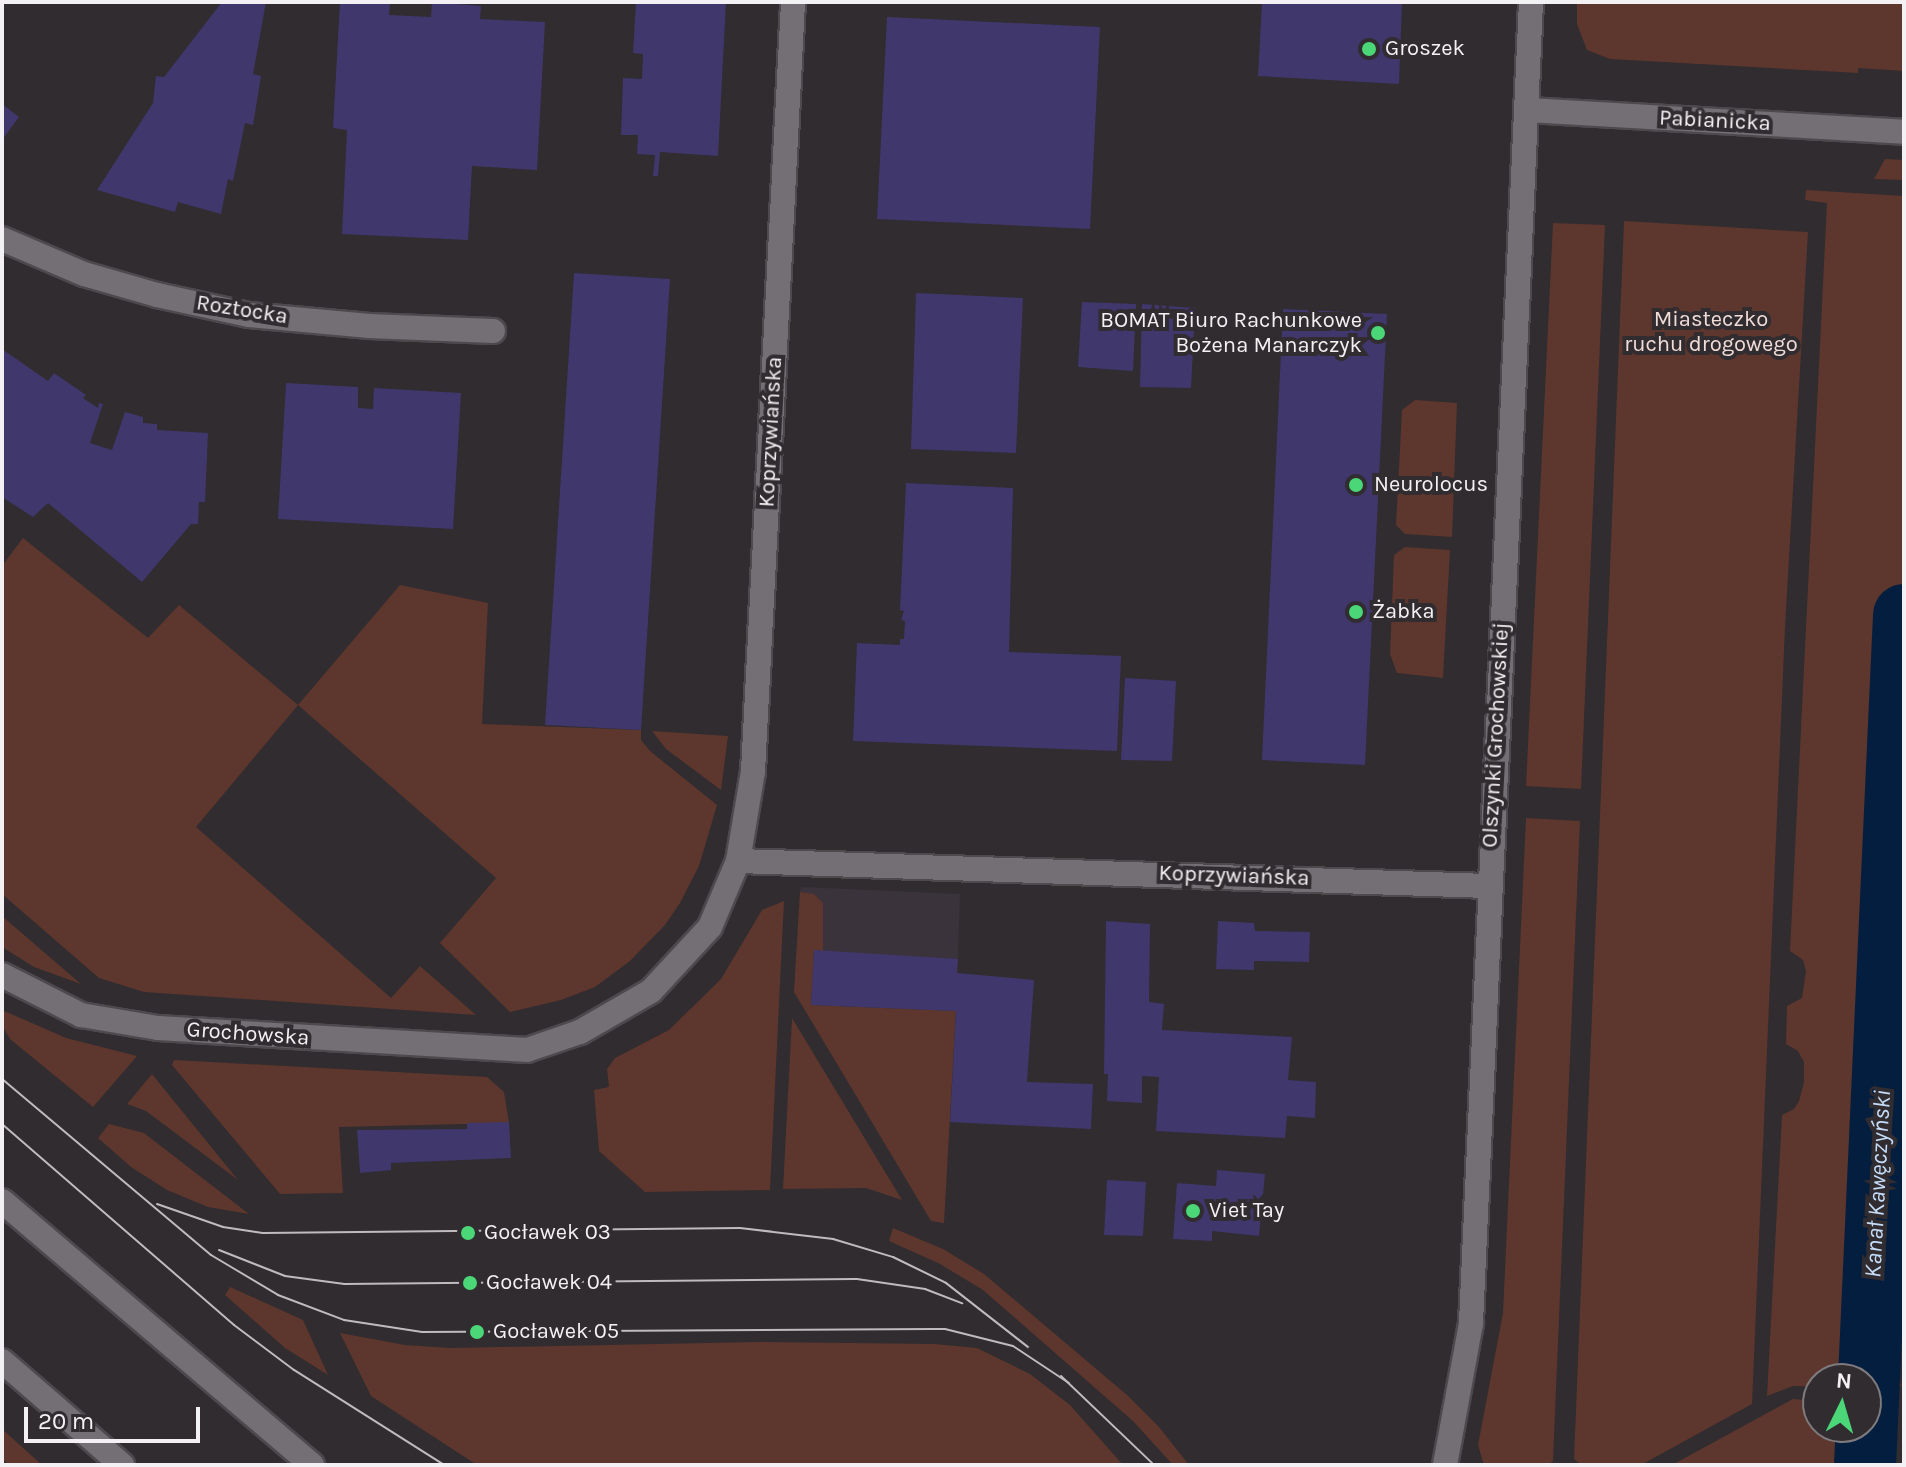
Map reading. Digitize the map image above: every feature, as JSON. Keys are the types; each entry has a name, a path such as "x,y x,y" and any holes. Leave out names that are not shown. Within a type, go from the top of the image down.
{"street":[{"name":"Koprzywiańska","path":"504,1051 543,1047 651,991 710,927 738,861 753,771 793,2"},
{"name":"Olszynki Grochowskiej","path":"1445,1465 1471,1323 1531,2"},
{"name":"Pabianicka","path":"1527,110 1904,132"},
{"name":"Roztocka","path":"2,239 84,274 157,295 249,315 369,326 493,331"},
{"name":"Koprzywiańska","path":"738,861 1489,886"},
{"name":"Grochowska","path":"2,975 81,1015 158,1028 504,1051"},
{"path":"2,1201 312,1465"},
{"path":"2,1361 122,1465"}],"shaded area":[{"path":"801,887 960,894 956,1011 811,1005 814,950 823,951 814,894 800,892"}],"green space":[{"path":"1577,2 1904,2 1904,71 1858,68 1858,73 1610,59 1587,50 1577,24"},
{"path":"1885,159 1904,160 1904,180 1874,179"},
{"path":"1806,190 1904,196 1904,1237 1896,1377 1902,1386 1882,1385 1882,1363 1802,1363 1802,1386 1793,1386 1767,1396 1782,1115 1794,1109 1804,1082 1804,1062 1798,1051 1786,1044 1787,1006 1802,998 1806,971 1803,960 1790,951 1827,203 1805,200"},
{"name":"Miasteczko ruchu drogowego","path":"1624,221 1808,232 1785,627 1752,1404 1641,1465 1582,1465 1574,1459"},
{"path":"1553,223 1605,225 1581,789 1526,786"},
{"path":"1415,400 1457,403 1452,537 1405,534 1396,525 1402,410"},
{"path":"23,538 148,638 179,605 298,705 196,827 391,998 420,966 476,1015 144,992 99,978 2,894 2,566"},
{"path":"1405,547 1450,550 1443,678 1397,673 1390,654 1394,555"},
{"path":"400,585 488,603 482,724 641,730 641,740 650,751 717,805 699,866 665,925 630,961 595,987 561,1000 510,1012 440,943 496,878 298,705"},
{"path":"652,731 728,736 721,790 666,749"},
{"path":"1526,818 1580,821 1553,1461 1548,1465 1484,1465 1478,1445 1503,1313"},
{"path":"800,892 814,894 823,903 823,951 814,950 811,1005 956,1011 944,1223 931,1221 794,992"},
{"path":"784,901 770,1190 645,1192 599,1151 594,1090 609,1087 607,1069 615,1058 669,1030 721,979 762,910"},
{"path":"2,916 81,984 34,967 2,947"},
{"path":"2,1010 66,1038 137,1056 93,1107 10,1039 2,1025"},
{"path":"792,1018 902,1200 866,1188 783,1189"},
{"path":"174,1060 487,1077 504,1092 509,1123 339,1127 343,1193 280,1194 172,1065"},
{"path":"152,1074 238,1180 146,1111 127,1104"},
{"path":"109,1124 144,1133 249,1214 208,1207 167,1190 131,1167 98,1138"},
{"path":"893,1228 943,1249 984,1274 1127,1395 1159,1427 1189,1465 1173,1465 1133,1421 983,1290 940,1264 889,1241"},
{"path":"230,1287 303,1320 328,1375 285,1348 225,1295"},
{"path":"340,1333 405,1345 451,1348 758,1342 934,1344 977,1348 1030,1374 1070,1405 1123,1465 477,1465 371,1396"},
{"path":"1793,1399 1802,1400 1802,1443 1882,1443 1882,1406 1896,1407 1894,1465 1672,1465"},
{"path":"2,1429 42,1465 9,1465 2,1459"}],"building":[{"path":"222,2 266,2 253,74 261,76 253,125 245,123 233,181 228,179 221,214 178,202 175,212 97,190 153,103 156,76 164,77"},
{"path":"340,2 390,2 389,15 431,17 432,2 481,6 480,19 545,22 537,170 472,166 468,240 342,234 347,130 333,128"},
{"path":"636,2 726,2 718,156 660,152 658,176 653,176 655,155 637,154 638,135 621,135 623,78 642,79 643,54 633,53"},
{"path":"1402,2 1399,84 1258,76 1262,3"},
{"path":"887,17 1100,27 1090,229 877,219"},
{"path":"2,104 19,117 2,140"},
{"path":"574,273 670,279 641,730 545,725"},
{"path":"916,293 1023,298 1016,453 911,449"},
{"path":"1082,302 1136,304 1133,371 1078,367"},
{"path":"1142,304 1195,308 1191,388 1140,387"},
{"path":"1283,309 1387,314 1365,765 1262,760"},
{"path":"2,349 48,381 54,373 86,395 83,398 98,408 99,403 103,404 90,443 112,450 125,412 143,417 143,423 157,424 157,430 208,433 205,502 199,502 198,524 191,524 142,582 48,503 33,517 2,497"},
{"path":"286,383 358,387 358,408 373,409 374,388 461,393 453,529 278,519"},
{"path":"906,483 1013,488 1009,652 1121,656 1117,751 853,741 857,643 900,645 900,639 904,639 905,621 901,620 904,611 900,610"},
{"path":"1125,678 1176,681 1172,761 1121,760"},
{"path":"1106,921 1150,924 1149,1002 1164,1004 1162,1030 1292,1037 1288,1080 1316,1082 1315,1118 1287,1116 1285,1138 1156,1131 1159,1077 1142,1076 1142,1103 1107,1101 1108,1074 1104,1074"},
{"path":"1218,921 1254,923 1255,931 1310,932 1309,962 1254,961 1254,970 1216,969"},
{"path":"814,950 958,959 957,973 1034,980 1027,1082 1093,1084 1091,1129 950,1122 956,1011 811,1005"},
{"path":"509,1122 511,1158 391,1163 391,1170 360,1173 357,1130 467,1129 467,1123"},
{"path":"1217,1170 1265,1174 1259,1236 1212,1231 1212,1241 1173,1239 1177,1183 1216,1186"},
{"path":"1107,1180 1146,1182 1143,1236 1104,1235"}],"waterway":[{"name":"Kanał Kawęczyński","path":"1865,1465 1904,615"}],"tram line":[{"path":"2,1079 211,1255 278,1295 344,1320 422,1332 945,1329 1013,1346 1069,1383"},
{"path":"2,1124 234,1325 294,1370 444,1465"},
{"path":"157,1204 223,1227 263,1233 740,1228 833,1239 893,1257 946,1283 1028,1347"},
{"path":"219,1250 285,1276 344,1284 857,1279 925,1289 962,1303"},
{"path":"1061,1376 1154,1465"}],"place":[{"name":"Groszek","path":"1369,49"},
{"name":"BOMAT Biuro Rachunkowe Bożena Manarczyk","path":"1378,333"},
{"name":"Neurolocus","path":"1356,485"},
{"name":"Żabka","path":"1356,612"},
{"name":"Viet Tay","path":"1193,1211"},
{"name":"Gocławek 03","path":"468,1233"},
{"name":"Gocławek 04","path":"470,1283"},
{"name":"Gocławek 05","path":"477,1332"}]}
